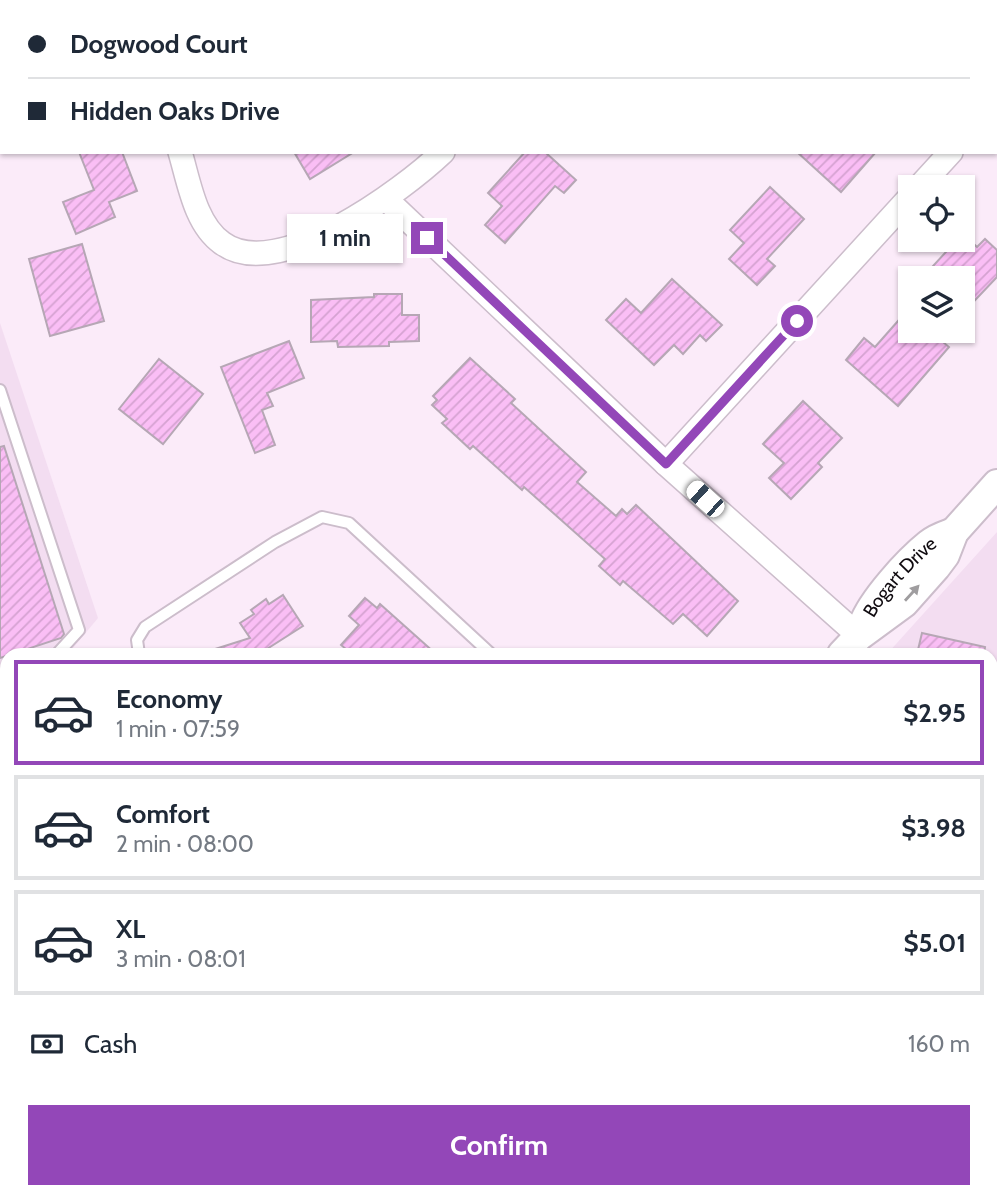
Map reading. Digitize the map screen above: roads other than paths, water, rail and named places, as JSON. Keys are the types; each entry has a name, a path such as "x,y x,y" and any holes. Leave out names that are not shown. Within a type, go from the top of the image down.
{"street":[{"path":"181,154 199,211 209,231 234,251 275,251 351,221 387,200 441,154"},
{"path":"930,175 949,154"},
{"path":"387,200 666,464 850,645"},
{"path":"666,464 898,210"},
{"name":"Bogart Drive","path":"850,645 868,611 920,552 930,542 954,532 997,484"}],"lane":[{"path":"0,390 79,630 62,648"},
{"path":"138,648 136,640 145,627 275,542 322,517 333,517 349,523 484,648"}]}
